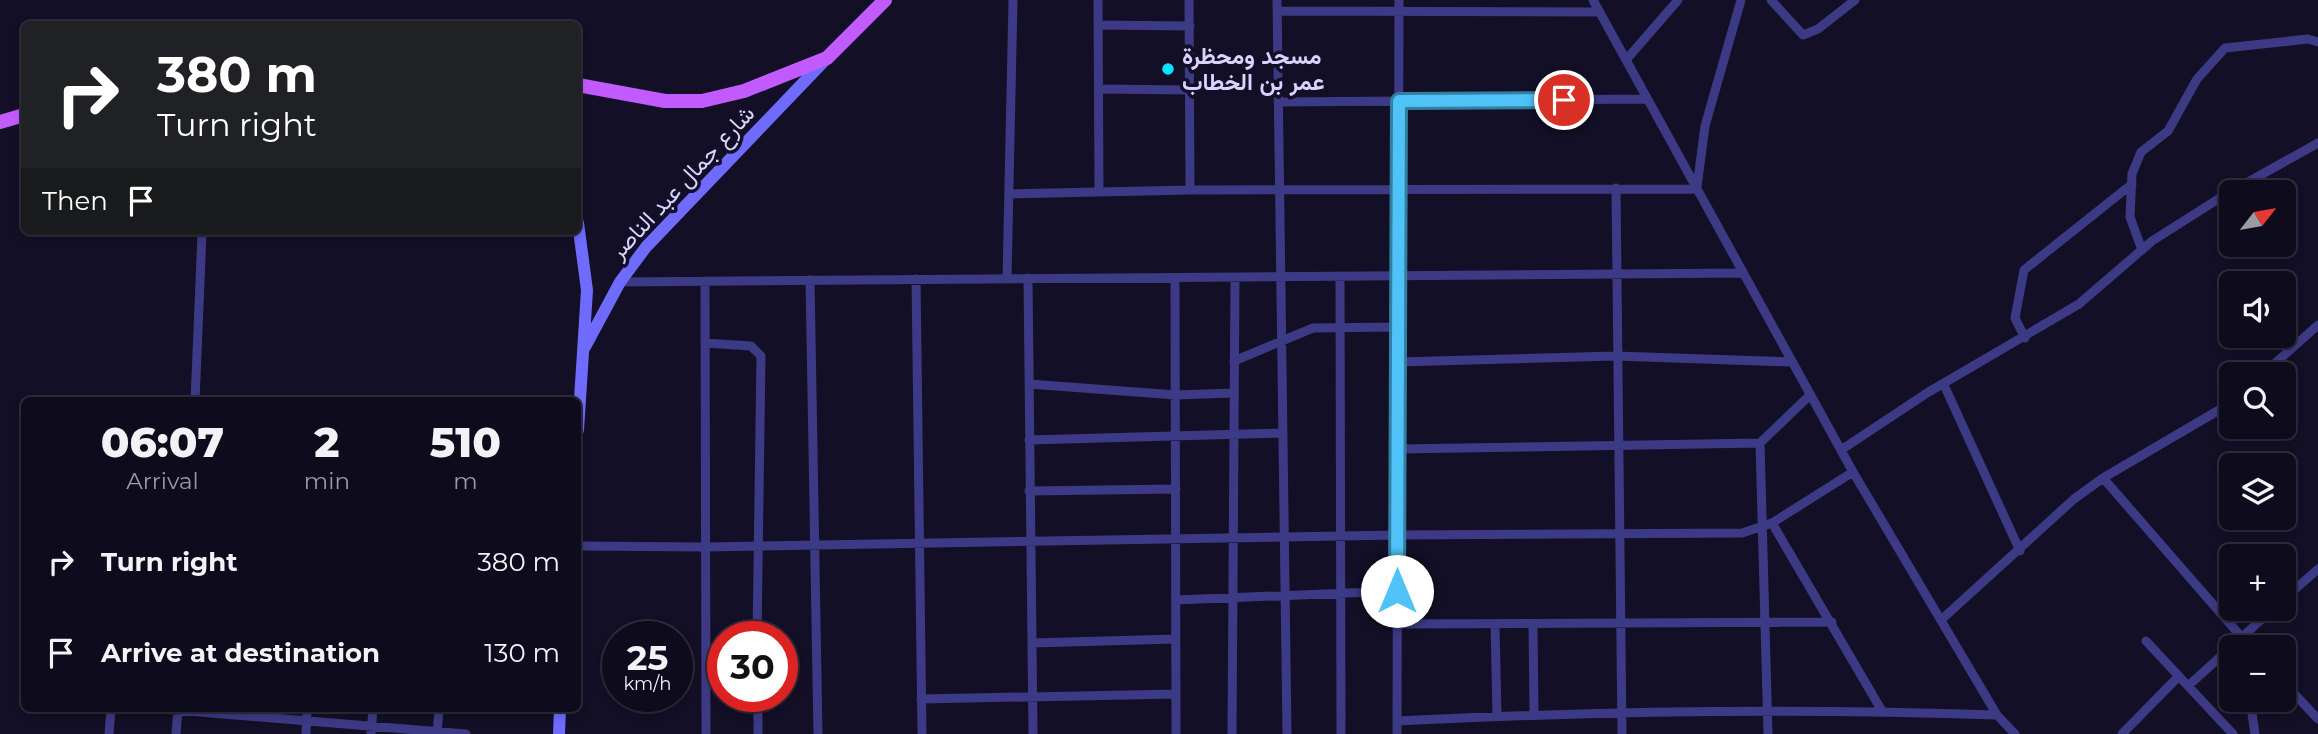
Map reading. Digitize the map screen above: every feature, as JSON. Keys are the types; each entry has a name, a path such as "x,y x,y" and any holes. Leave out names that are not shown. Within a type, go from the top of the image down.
{"main road":[{"path":"581,86 665,101 702,101 744,91 827,58 885,0"},
{"name":"شارع جمال عبد الناصر","path":"586,347 620,282 662,230 827,58"},
{"path":"0,122 21,117"},
{"name":"شارع جمال عبد الناصر","path":"580,235 587,290 586,347 581,398"},
{"path":"559,734 560,712"}],"street":[{"path":"1007,279 1013,0"},
{"path":"1098,0 1099,192"},
{"path":"1189,0 1190,190"},
{"path":"1278,0 1278,190 1287,734"},
{"path":"1397,734 1399,0"},
{"path":"1593,0 1853,472 1997,715 2015,734"},
{"path":"1626,60 1678,0"},
{"path":"1697,189 1705,127 1741,0"},
{"path":"1771,0 1803,34 1818,29 1855,0"},
{"path":"1278,11 1599,12"},
{"path":"1098,25 1190,26"},
{"path":"2142,250 2130,217 2132,184 2141,152 2168,131 2197,79 2225,48 2308,40 2318,42"},
{"path":"1099,89 1190,90"},
{"path":"1278,102 1647,99"},
{"path":"1841,450 2078,304 2142,250 2223,196 2318,143"},
{"path":"2025,338 2015,318 2024,270 2132,184"},
{"path":"1616,188 1622,734"},
{"path":"1009,194 1190,190 1697,189"},
{"path":"195,397 202,235"},
{"path":"620,282 1741,273"},
{"path":"1340,276 1338,537 1342,734"},
{"path":"1028,278 1033,734"},
{"path":"1175,278 1177,734"},
{"path":"1232,734 1231,540 1235,278"},
{"path":"916,279 922,734"},
{"path":"810,280 818,734"},
{"path":"705,281 706,734"},
{"path":"2276,362 2318,325"},
{"path":"1234,361 1313,328 1398,327"},
{"path":"705,343 751,346 761,356 757,621"},
{"path":"1398,362 1616,356 1791,362"},
{"path":"1029,384 1176,395 1233,393"},
{"path":"1944,385 2020,551"},
{"path":"1398,449 1760,443 1810,396"},
{"path":"1941,621 2074,499 2103,478 2219,410"},
{"path":"1029,440 1283,433"},
{"path":"1760,443 1768,525 1765,625 1768,734"},
{"path":"581,546 757,547 1396,535 1733,533 1768,525 1853,472"},
{"path":"2103,478 2231,635"},
{"path":"1030,491 1175,489"},
{"path":"1768,525 1832,622 1882,711"},
{"path":"2296,588 2318,569"},
{"path":"1176,600 1397,591"},
{"path":"2246,635 2261,621"},
{"path":"1397,624 1765,625 1832,622"},
{"path":"1495,624 1497,716"},
{"path":"1533,624 1534,714"},
{"path":"1032,643 1176,639"},
{"path":"2146,640 2233,734"},
{"path":"2188,685 2219,659"},
{"path":"2122,734 2179,676"},
{"path":"921,699 1176,694"},
{"path":"2296,696 2318,719"},
{"path":"1397,721 1534,714 1622,715 1768,711 1997,715"},
{"path":"109,734 111,712"},
{"path":"176,734 178,712"},
{"path":"210,712 372,730 466,734"},
{"path":"306,734 307,712"},
{"path":"372,730 373,712"},
{"path":"437,733 439,712"},
{"path":"758,712 758,734"},
{"path":"2252,712 2255,734"}],"place":[{"name":"مسجد ومحظرة عمر بن الخطاب","path":"1168,69"}],"route":[{"path":"1397,591 1399,101 1564,100"}]}
